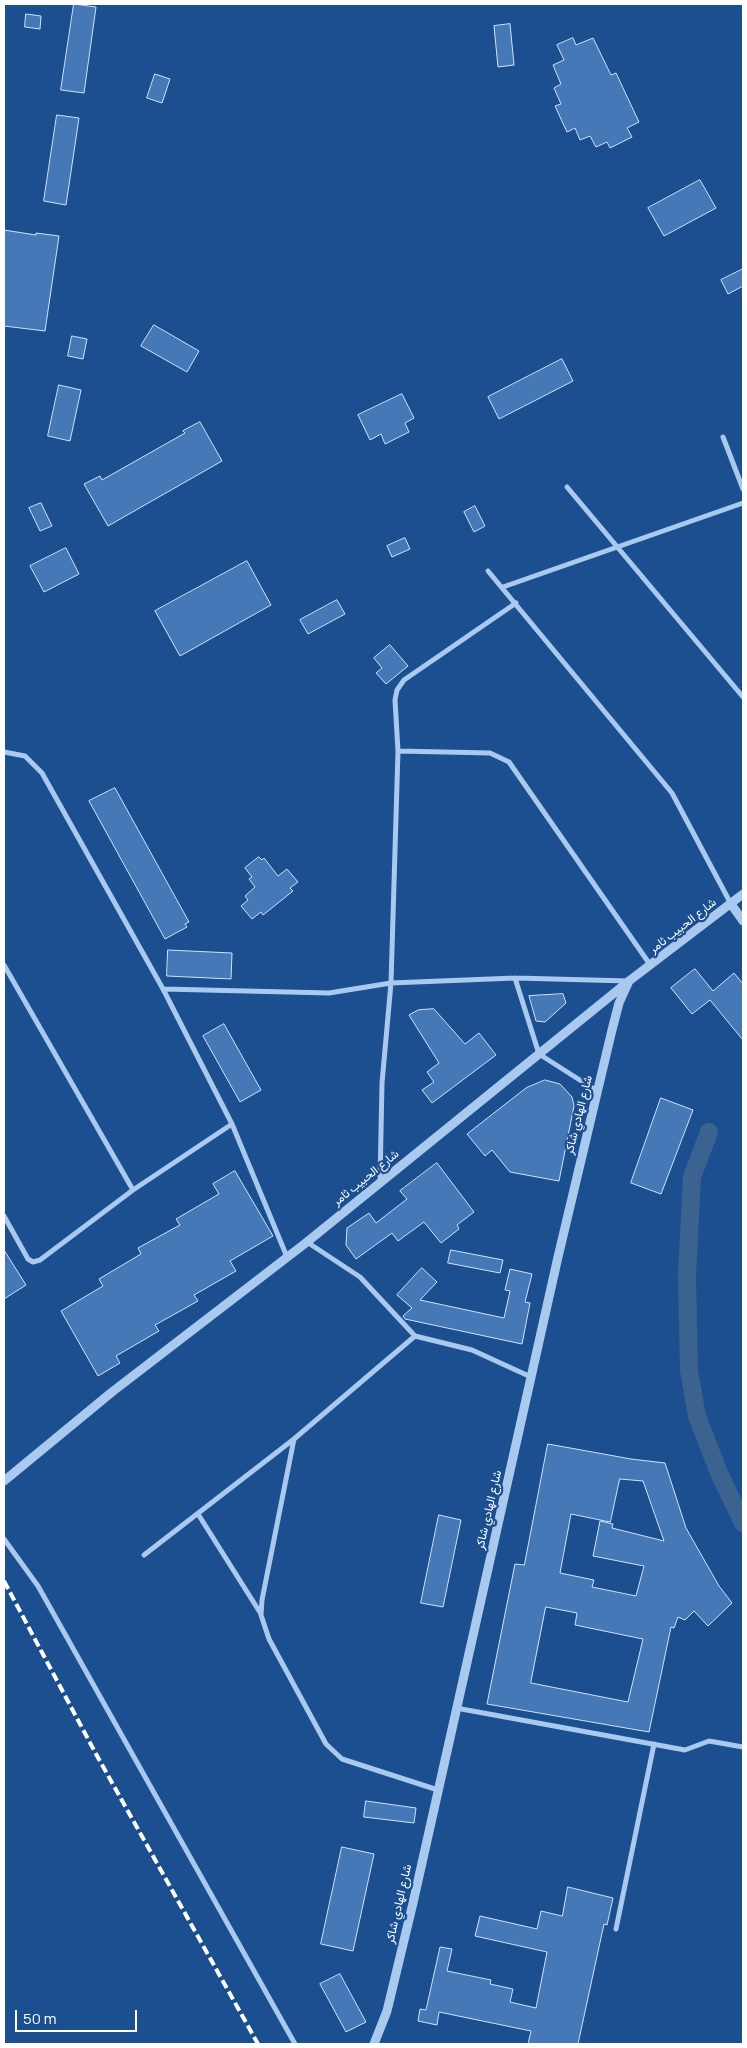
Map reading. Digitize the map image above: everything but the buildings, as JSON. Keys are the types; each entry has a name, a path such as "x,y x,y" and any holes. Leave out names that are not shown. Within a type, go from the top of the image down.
{"street":[{"path":"723,438 743,489"},
{"path":"567,487 743,697"},
{"path":"503,587 617,545 743,503"},
{"path":"488,571 672,793 730,904 743,921"},
{"path":"380,1182 382,1083 390,983 398,751 395,700 404,680 516,604"},
{"path":"398,751 490,753 509,762 651,967"},
{"path":"4,752 25,756 42,773 163,989 232,1124 287,1257"},
{"name":"شارع الحبيب ثامر","path":"4,1480 112,1392 307,1242 629,981 651,967 743,894"},
{"path":"4,965 133,1190"},
{"path":"515,978 539,1054 597,1091"},
{"path":"163,989 329,992 390,983 515,978 629,981"},
{"name":"شارع الهادي شاكر","path":"374,2044 386,2011 438,1790 597,1091 619,1003 629,981"},
{"path":"4,1216 28,1259 33,1262 40,1260 133,1190 232,1124"},
{"path":"307,1242 360,1277 415,1336 472,1350 531,1377"},
{"path":"144,1555 294,1439 415,1336"},
{"path":"261,1614 262,1600 294,1439"},
{"path":"198,1514 261,1614 269,1639 326,1744 342,1759 438,1790"},
{"path":"4,1539 38,1586 295,2044"},
{"path":"456,1708 686,1750 709,1741 743,1747"},
{"path":"616,1929 654,1744"}],"waterway":[{"path":"709,1132 692,1177 687,1275 689,1371 697,1416 719,1473 743,1523"}],"railway":[{"path":"4,1581 96,1754 258,2044"}]}
